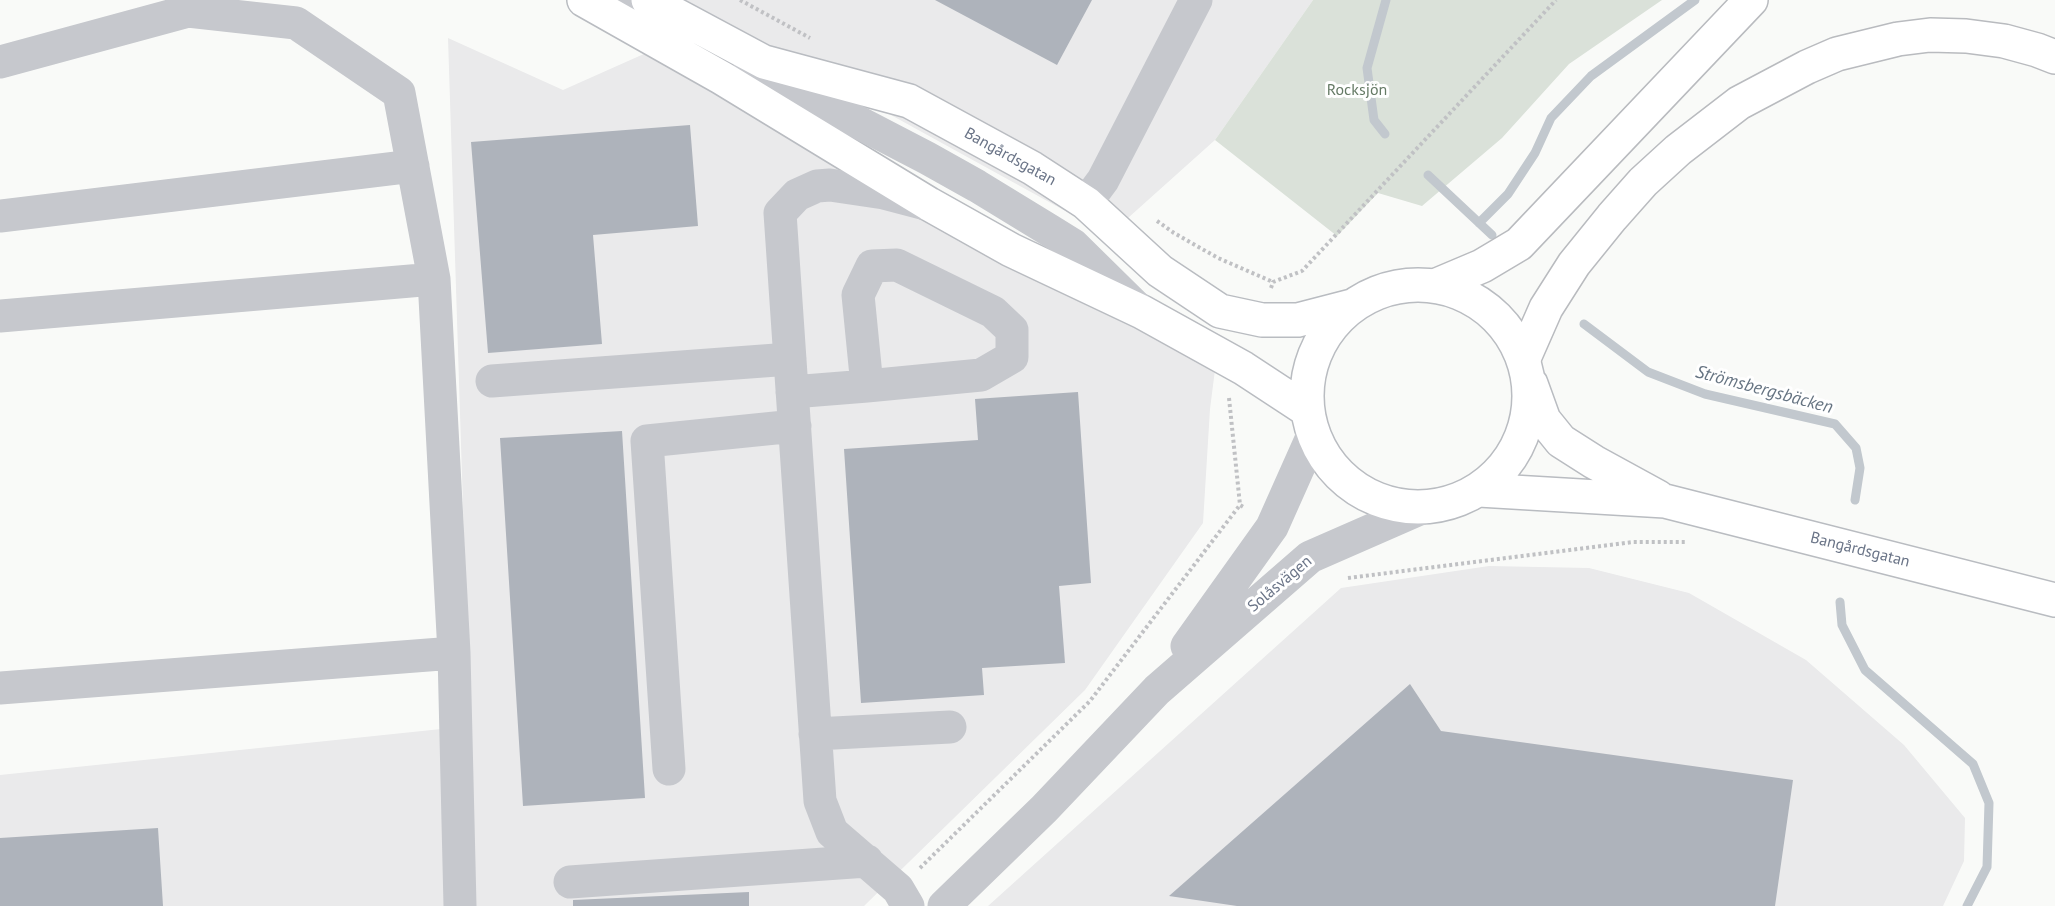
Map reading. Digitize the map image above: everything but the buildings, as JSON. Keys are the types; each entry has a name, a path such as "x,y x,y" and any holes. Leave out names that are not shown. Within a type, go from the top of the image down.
{"main road":[{"path":"584,0 722,78 929,204 1011,250 1142,312 1243,368 1310,422"},
{"name":"Bangårdsgatan","path":"648,0 764,62 909,101 1032,168 1086,203 1160,271 1220,311 1262,320 1298,320 1352,306"},
{"path":"1751,0 1520,244 1482,266 1437,285 1407,284 1378,291 1352,306 1330,326 1315,352 1307,380 1310,422 1330,465 1356,488 1387,503 1422,508 1461,499 1479,490 1499,473 1525,429 1530,403 1526,368 1546,308 1574,264 1643,182 1678,150 1739,104 1807,67 1837,54 1898,39 1930,35 1966,36 2004,41 2055,57"},
{"name":"Bangårdsgatan","path":"1437,285 1465,294 1490,310 1510,332 1526,368 1544,420 1561,441 1665,501"},
{"name":"Bangårdsgatan","path":"1479,490 1665,501 2055,600"}],"street":[{"path":"624,0 927,158 1073,245 1202,307 1220,311"},
{"path":"1086,203 1103,180 1196,0"},
{"path":"0,62 188,11 296,23 399,93 434,279 454,653 460,906"},
{"path":"0,216 413,166"},
{"path":"903,898 867,861 832,832 820,801 780,213 797,195 817,186 830,185 884,193 929,204"},
{"path":"1073,245 1142,312"},
{"path":"792,393 867,386 981,375 1012,357 1012,330 993,312 897,265 872,266 858,295 867,386"},
{"path":"0,316 434,279"},
{"path":"492,381 790,359"},
{"name":"Solåsvägen","path":"1157,690 1272,527 1310,422"},
{"path":"669,769 647,441 795,426"},
{"name":"Solåsvägen","path":"944,906 1036,816 1157,690 1310,557 1422,508"},
{"path":"0,688 454,653"},
{"path":"815,734 950,727"},
{"path":"570,882 867,861"}],"path":[{"path":"903,898 1090,701 1240,505"}],"shaded area":[{"path":"682,0 1313,0 1215,140 1109,235"},
{"path":"448,38 563,90 664,45 1216,362 1210,409 1203,523 1085,690 864,906 0,906 0,775 470,726"},
{"path":"1489,566 1589,568 1689,593 1806,660 1904,745 1965,818 1964,861 1943,906 988,906 1341,588"}],"green space":[{"name":"Rocksjön","path":"1313,0 1662,0 1569,64 1502,138 1422,206 1378,193 1337,236 1215,140"}],"waterway":[{"name":"Strömsbergsbäcken","path":"1385,134 1374,120 1367,68 1386,0"},
{"path":"1479,223 1508,194 1535,153 1551,118 1591,76 1695,0"},
{"name":"Strömsbergsbäcken","path":"1428,175 1492,235"},
{"name":"Strömsbergsbäcken","path":"1584,324 1648,372 1705,394 1835,424 1856,448 1860,468 1855,500"},
{"name":"Strömsbergsbäcken","path":"1840,602 1842,625 1865,670 1973,764 1989,803 1987,867 1967,906"}]}
